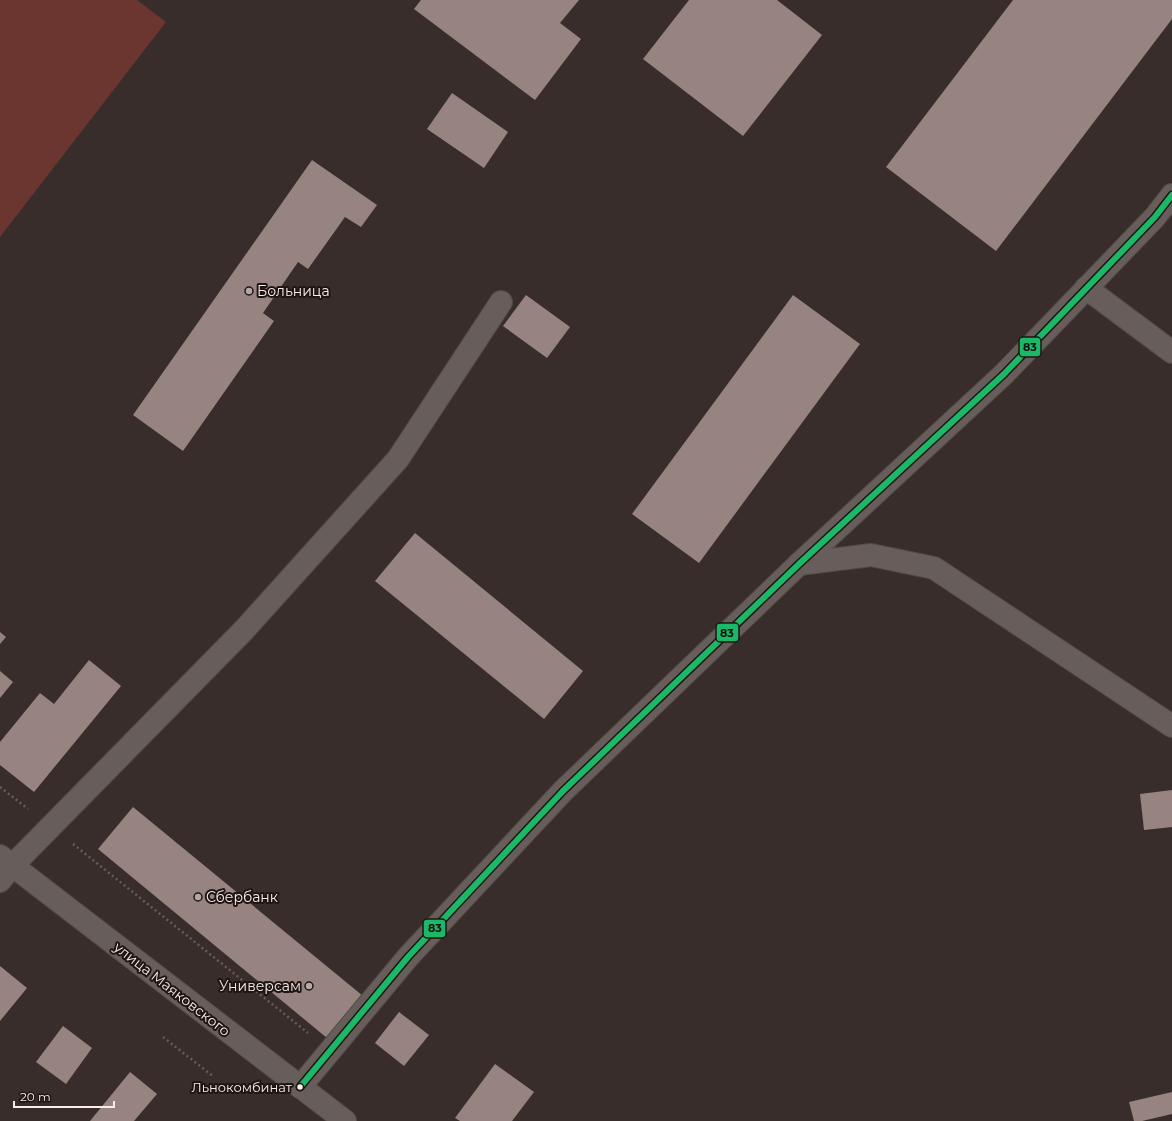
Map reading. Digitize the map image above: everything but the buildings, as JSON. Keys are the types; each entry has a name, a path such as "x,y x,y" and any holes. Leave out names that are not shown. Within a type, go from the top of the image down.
{"street":[{"path":"300,1087 408,957 563,791 799,564 1004,374 1155,217 1172,195"},
{"path":"1086,288 1172,352"},
{"path":"4,868 51,826 244,630 398,459 502,302"},
{"path":"799,564 871,555 934,568 1172,726"},
{"name":"улица Маяковского","path":"4,868 345,1121"}],"path":[{"path":"0,787 51,826 330,1051"},
{"path":"163,1037 214,1077"}],"shaded area":[{"path":"0,0 137,0 166,22 0,237"}],"transit line":[{"name":"83","path":"300,1087 408,957 563,791 799,564 1004,374 1155,217 1172,195"}],"place":[{"name":"Больница","path":"249,291"},
{"name":"Сбербанк","path":"198,897"},
{"name":"Универсам","path":"309,986"},
{"name":"Льнокомбинат","path":"300,1087"}]}
